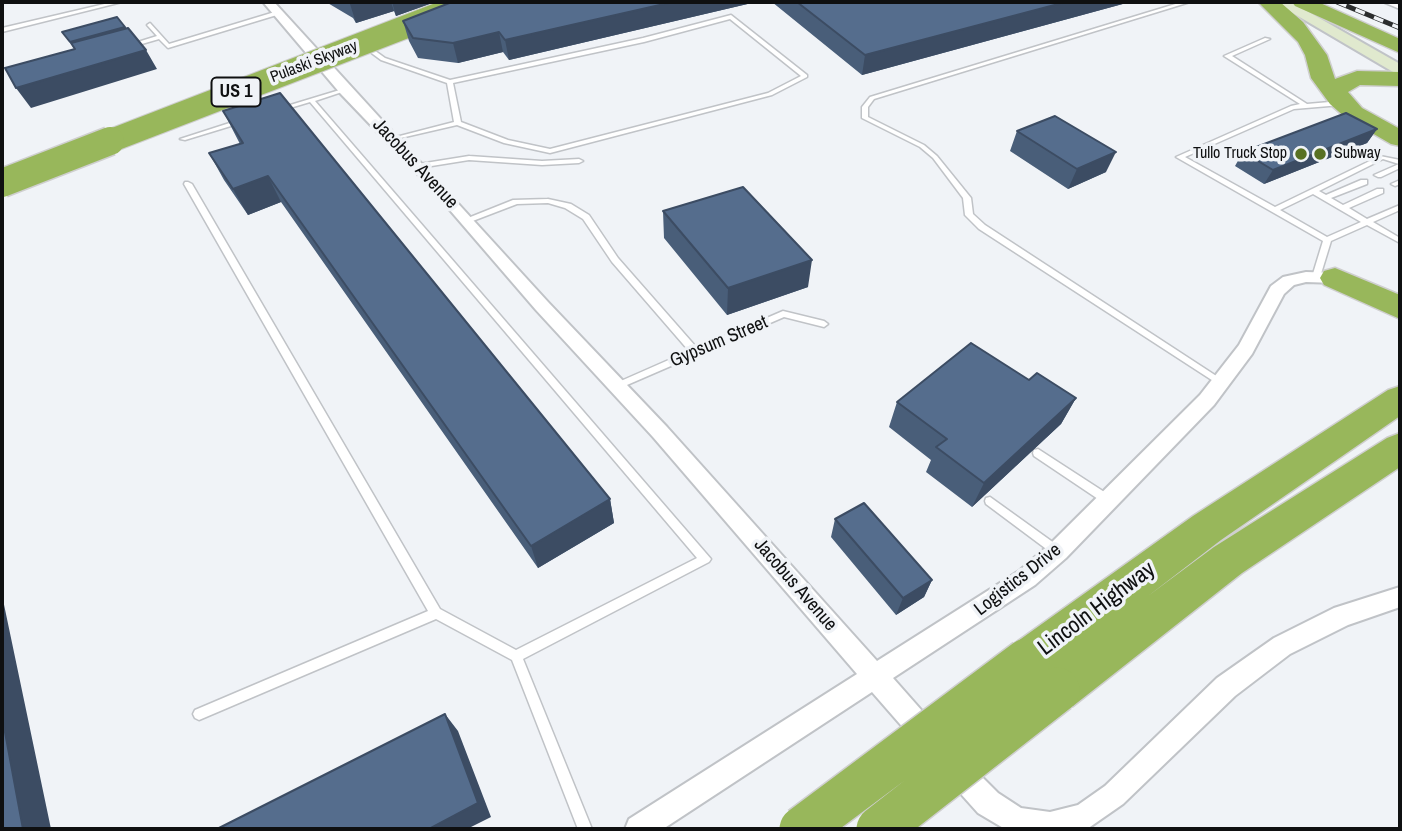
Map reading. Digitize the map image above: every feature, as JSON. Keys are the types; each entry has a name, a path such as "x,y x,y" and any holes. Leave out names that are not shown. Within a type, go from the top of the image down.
{"highway":[{"name":"Pulaski Skyway","path":"2,173 451,2"},
{"name":"Pulaski Skyway","path":"2,183 470,2"},
{"path":"1268,2 1308,40 1316,55 1322,78 1339,99 1362,119 1400,139"},
{"path":"1302,2 1400,47"},
{"path":"1339,99 1340,85 1357,78 1400,79"},
{"path":"1326,277 1400,291"},
{"path":"1326,277 1372,293 1400,308"},
{"path":"1352,430 1400,379"},
{"name":"Lincoln Highway","path":"879,829 1042,676 1207,528 1400,399"},
{"name":"Lincoln Highway","path":"802,829 1394,454"}],"main road":[{"path":"1280,2 1400,71"}],"street":[{"name":"Jacobus Avenue","path":"268,2 345,90 419,166 542,306 617,386 988,803 1017,821 1050,826 1084,817 1100,807 1226,687 1282,646 1342,616 1400,597"},
{"name":"Logistics Drive","path":"639,829 1009,592 1058,551 1221,383 1246,349 1277,290 1289,281 1326,277"}],"lane":[{"path":"2,30 119,2"},
{"path":"1187,2 872,98 865,107 865,118 922,146 935,157 967,198 970,215 982,227 1221,383"},
{"path":"1386,2 1400,7"},
{"path":"150,24 168,46 278,13"},
{"path":"353,38 383,59 450,82 644,40 731,17 806,76 770,94 550,150 506,142 458,123 394,139"},
{"path":"123,47 161,37"},
{"path":"1268,39 1227,56 1305,106"},
{"path":"450,82 458,123"},
{"path":"272,112 345,90"},
{"path":"1327,240 1180,157 1293,107 1339,99"},
{"path":"310,100 705,559 516,656"},
{"path":"183,139 247,120"},
{"path":"1275,210 1382,157 1400,165"},
{"path":"419,166 469,158 542,163 579,161"},
{"path":"1378,175 1400,165"},
{"path":"1326,198 1364,182"},
{"path":"188,184 436,612 516,656 585,829"},
{"path":"1313,191 1400,241"},
{"path":"1343,208 1380,191"},
{"path":"467,220 516,202 548,201 568,206 586,217 615,260 695,352"},
{"path":"1327,240 1400,207"},
{"path":"1326,277 1327,240"},
{"name":"Gypsum Street","path":"617,386 783,314 824,324"},
{"path":"1038,453 1109,500"},
{"path":"990,501 1058,551"},
{"path":"199,714 436,612"}],"building":[{"path":"452,2 673,2 505,40 499,32 453,43 413,38 403,21"},
{"path":"797,2 1066,2 865,55"},
{"path":"117,17 125,27 70,42 62,32"},
{"path":"128,28 146,50 16,88 5,68 75,49 71,43"},
{"path":"280,93 610,499 531,546 268,176 233,189 209,153 243,143 223,111"},
{"path":"1346,113 1377,129 1273,170 1243,152"},
{"path":"1055,116 1116,152 1077,169 1017,131"},
{"path":"743,187 812,260 728,288 663,211"},
{"path":"971,343 1029,380 1037,373 1076,398 984,483 936,447 947,439 897,402"},
{"path":"864,503 932,580 903,598 835,519"},
{"path":"445,714 478,803 429,829 217,829"},
{"path":"2,716 23,829 2,829"}],"railway":[{"path":"1337,2 1400,28"}],"place":[{"name":"Tullo Truck Stop","path":"1301,154"},
{"name":"Subway","path":"1320,154"}]}
